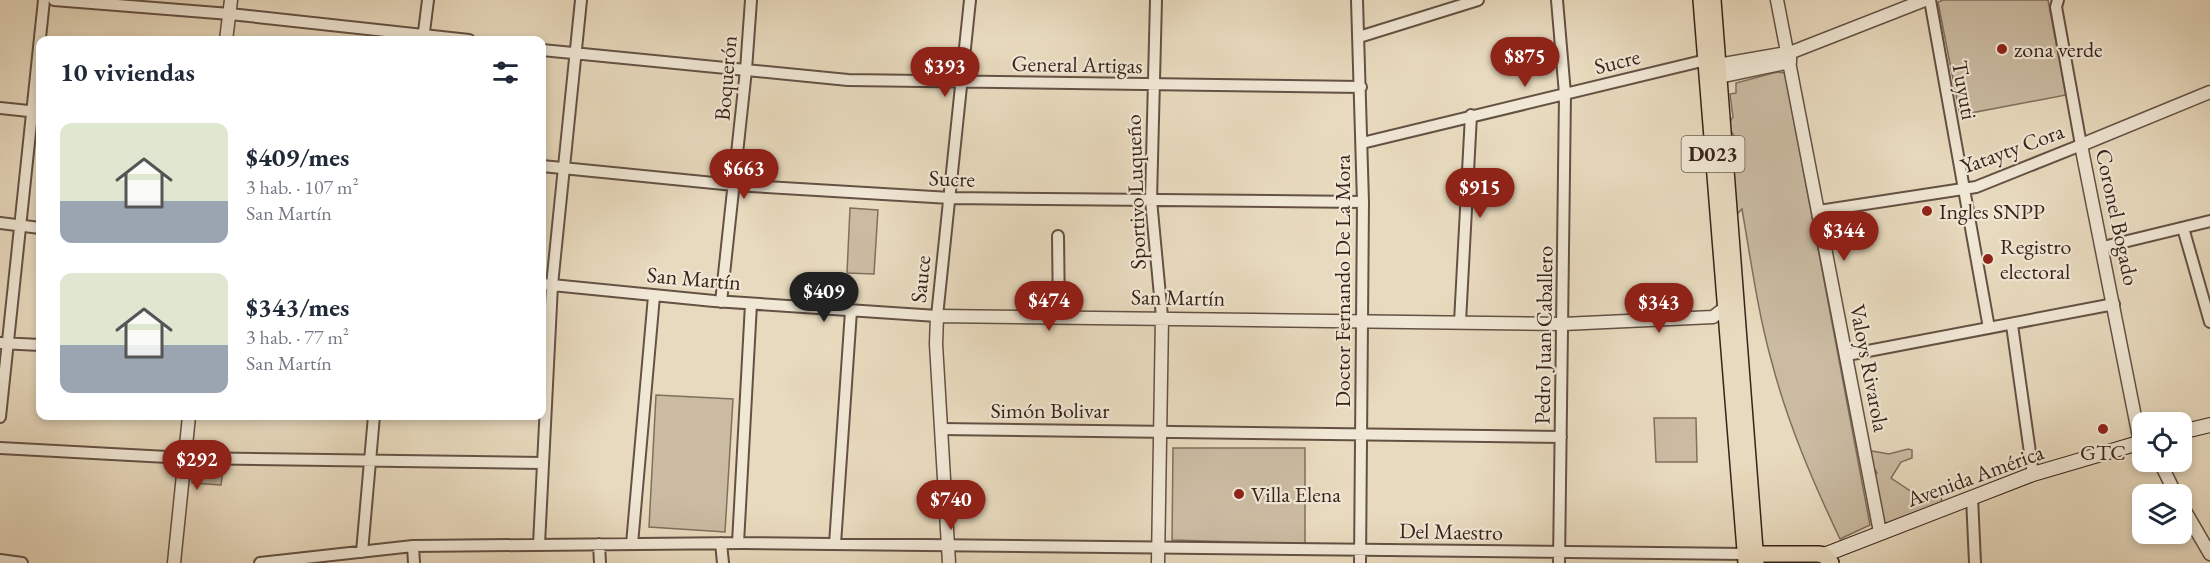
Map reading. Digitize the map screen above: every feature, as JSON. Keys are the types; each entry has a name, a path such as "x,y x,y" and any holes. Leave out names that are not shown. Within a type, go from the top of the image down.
{"main road":[{"name":"D023","path":"1701,0 1714,67 1731,303"},
{"name":"D023","path":"1713,0 1714,67 1750,559"},
{"path":"2192,429 2210,425"},
{"name":"Avenida América","path":"1827,559 1880,532 1972,497 2034,474 2132,445"},
{"path":"1750,559 1827,559"}],"street":[{"path":"42,36 44,0"},
{"path":"54,0 230,14 407,36"},
{"path":"227,36 231,0"},
{"path":"423,36 428,0"},
{"path":"546,323 547,285 566,169 581,0"},
{"name":"Boquerón","path":"721,302 746,70 751,0"},
{"name":"Sauce","path":"949,563 936,344 937,316 970,0"},
{"name":"Sportivo Luqueño","path":"1156,0 1151,200 1162,317 1158,563"},
{"name":"Doctor Fernando De La Mora","path":"1357,0 1363,202 1360,563"},
{"path":"1359,37 1478,0"},
{"name":"Pedro Juan Caballero","path":"1557,0 1565,94 1559,557"},
{"name":"Valoys Rivarola","path":"1777,0 1790,56 1880,532"},
{"path":"1714,67 1790,56 1925,0"},
{"name":"Tuyuti","path":"1930,0 1989,328"},
{"name":"Coronel Bogado","path":"2058,0 2056,7 2081,145 2135,412"},
{"name":"General Artigas","path":"546,50 848,80 1361,87"},
{"name":"Sucre","path":"1362,143 1565,94 1714,67"},
{"name":"Yatayty Cora","path":"1819,211 1976,187 2210,92"},
{"path":"0,108 36,112"},
{"path":"1460,322 1471,115"},
{"path":"0,417 4,344 36,119"},
{"name":"Sucre","path":"546,166 734,185 950,198 1363,202"},
{"path":"2103,248 2210,221"},
{"path":"0,224 36,228"},
{"path":"2183,228 2210,322"},
{"path":"1058,236 1059,317"},
{"name":"San Martín","path":"547,285 721,302 937,316 1162,317 1563,324 1713,316 1731,303"},
{"path":"632,544 654,296"},
{"path":"741,543 752,304"},
{"path":"1847,355 2114,304"},
{"path":"835,544 851,311"},
{"path":"2012,325 2034,474"},
{"path":"4,344 36,345"},
{"path":"174,563 189,420"},
{"path":"362,552 375,420"},
{"path":"539,544 544,420"},
{"name":"Simón Bolivar","path":"941,429 1159,430 1561,437"},
{"path":"0,448 186,458 543,463"},
{"path":"1972,497 1975,563"},
{"path":"2192,523 2210,554"},
{"path":"721,543 723,563"},
{"name":"Del Maestro","path":"260,563 413,546 721,543 1360,549 1559,557 1750,559"},
{"path":"599,544 600,563"},
{"path":"413,546 414,563"},
{"path":"0,560 22,563"}],"shaded area":[{"name":"zona verde","path":"1943,0 2048,0 2066,95 1960,115 1938,2"},
{"path":"1777,72 1785,73 1870,525 1840,539 1793,430 1763,325 1742,209 1736,215 1729,146 1735,137 1727,126 1733,117 1730,94 1736,93 1736,83"},
{"path":"850,208 878,210 874,274 847,273"},
{"path":"656,395 733,399 725,532 649,527"},
{"path":"1654,418 1696,418 1697,462 1656,462"},
{"name":"Villa Elena","path":"1173,448 1305,448 1305,544 1172,540"},
{"path":"1866,450 1889,454 1912,450 1912,458 1901,462 1891,478 1921,498 1929,490 1934,492 1936,497 1941,496 1942,504 1883,525 1874,476 1877,473"},
{"path":"193,465 223,468 221,485 192,483"}],"place":[{"name":"zona verde","path":"2002,49"},
{"name":"Ingles SNPP","path":"1927,211"},
{"name":"Registro electoral","path":"1988,259"},
{"name":"GTC","path":"2103,429"},
{"name":"Villa Elena","path":"1239,494"}]}
